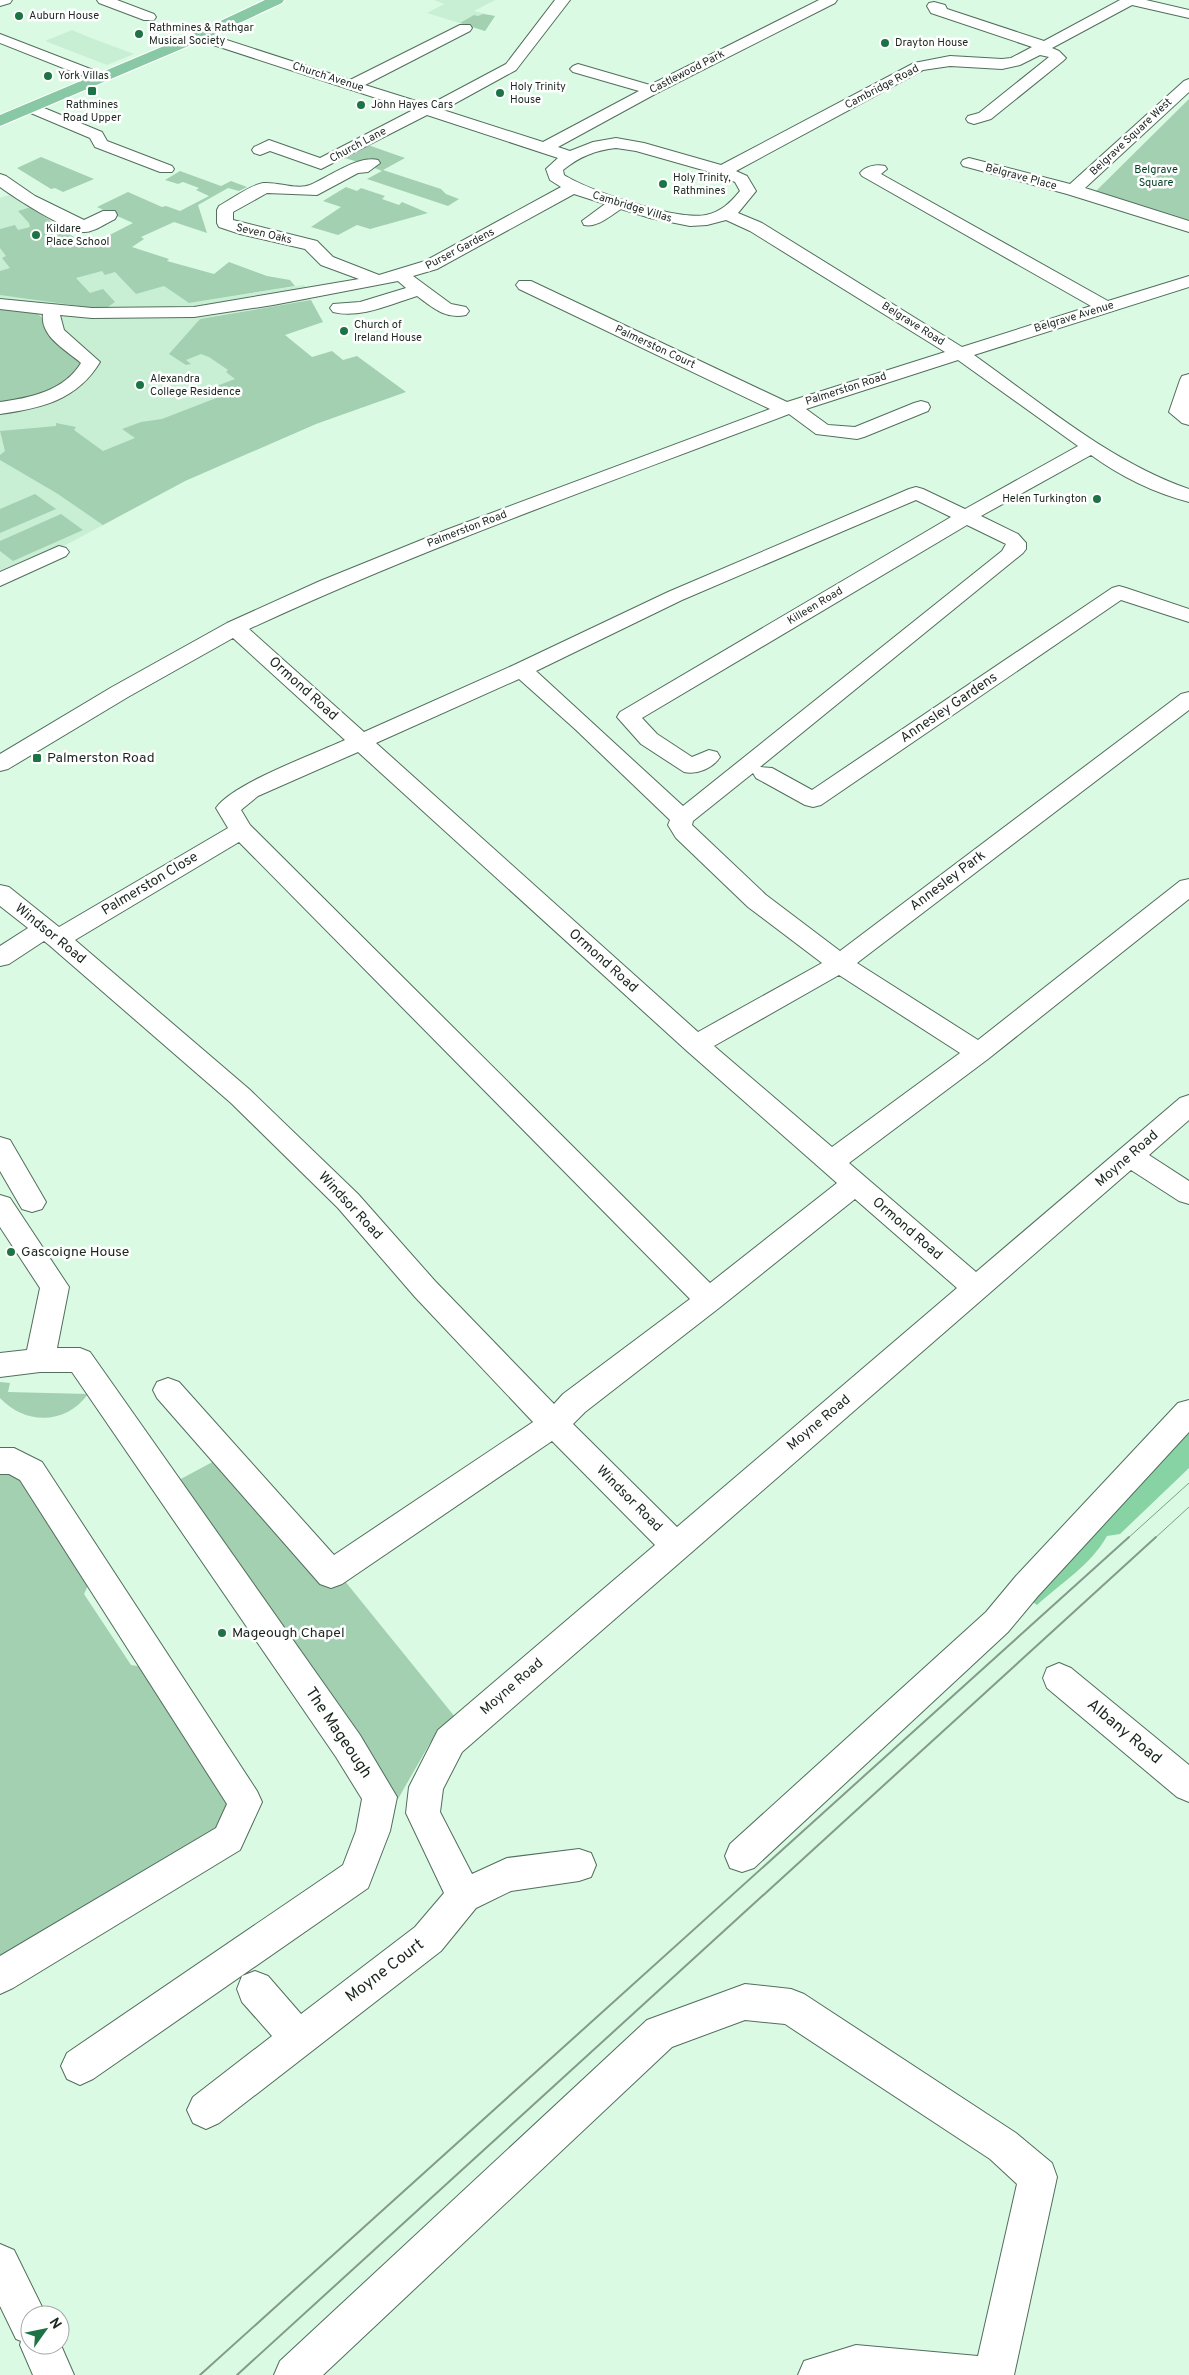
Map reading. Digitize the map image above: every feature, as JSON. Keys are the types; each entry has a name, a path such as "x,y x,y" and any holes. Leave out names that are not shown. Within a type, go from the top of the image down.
{"main road":[{"path":"0,121 200,36 277,0"}],"street":[{"path":"0,2 5,0"},
{"path":"104,0 149,17"},
{"name":"Church Lane","path":"260,150 269,145 321,164 511,67 562,0"},
{"name":"Castlewood Park","path":"545,148 652,90 830,0"},
{"path":"1128,0 1189,14"},
{"name":"Cambridge Road","path":"723,171 919,66 950,61 1002,64 1015,62 1128,0"},
{"path":"934,6 940,8 936,10 1041,48 1058,58 984,116 974,119"},
{"path":"352,85 465,28"},
{"name":"Church Avenue","path":"200,36 569,156"},
{"path":"0,38 101,78"},
{"path":"444,39 465,45"},
{"path":"8,54 24,48"},
{"path":"578,69 652,90"},
{"name":"Belgrave Square West","path":"1073,190 1189,84"},
{"path":"32,108 96,135 101,144 166,169"},
{"name":"Cambridge Villas","path":"616,143 638,146 723,171 741,180 748,191 741,202 726,214 703,220 683,222 572,188 556,177 554,168 569,156 596,144 616,143"},
{"name":"Seven Oaks","path":"372,163 362,169 357,167 311,191 264,188 224,210 225,223 242,231 274,235 313,246 325,260 367,274 376,281"},
{"name":"Belgrave Place","path":"969,163 1073,190 1189,227"},
{"path":"879,169 868,173 1064,282 1105,307"},
{"path":"0,179 29,200 84,227 109,215"},
{"name":"Purser Gardens","path":"0,304 52,311 92,313 194,312 376,281 400,276 431,265 572,188"},
{"path":"590,221 618,203"},
{"name":"Belgrave Road","path":"726,214 756,227 959,352 1117,465 1155,484 1189,496"},
{"path":"400,276 421,289 446,309 460,311"},
{"name":"Belgrave Avenue","path":"959,352 1189,281"},
{"name":"Palmerston Court","path":"525,285 788,408 823,430 857,433 921,408"},
{"path":"340,308 361,307 421,289"},
{"path":"0,408 26,404 55,395 88,370 91,362 52,330 50,318 52,311"},
{"name":"Palmerston Road","path":"0,764 120,692 235,628 327,585 453,534 788,408 959,352"},
{"path":"1189,380 1179,412 1189,419"},
{"name":"Killeen Road","path":"709,757 692,767 649,739 628,717 967,516 1091,447"},
{"path":"708,1300 241,830 228,808 250,791 522,670 606,628 916,493 1011,538 1016,543 1016,548 682,818 680,825 684,833 757,901 857,976 979,1053"},
{"path":"0,580 59,552"},
{"name":"Annesley Gardens","path":"764,773 813,800 1119,592 1133,595"},
{"path":"1014,685 1133,595 1189,616"},
{"name":"Ormond Road","path":"235,628 696,1045 977,1289"},
{"path":"522,670 583,724 682,818"},
{"name":"Annesley Park","path":"696,1045 840,963 1189,699"},
{"name":"Palmerston Close","path":"0,958 51,934 241,830"},
{"path":"831,1162 979,1053 1189,887"},
{"name":"Windsor Road","path":"0,892 240,1096 348,1200 425,1288 554,1424 676,1545"},
{"name":"Moyne Road","path":"464,1896 422,1813 426,1787 450,1741 1189,1105"},
{"path":"0,1147 32,1202"},
{"path":"1130,1156 1189,1194"},
{"path":"168,1390 331,1574 554,1424 574,1403 855,1184"},
{"path":"0,1204 55,1286 40,1360"},
{"name":"The Mageough","path":"0,1366 40,1360 80,1360 348,1746 380,1797 373,1831 356,1876 80,2066"},
{"path":"742,1856 997,1622 1046,1565 1189,1412"},
{"path":"0,1462 14,1461 31,1472 245,1802 228,1839 0,1976"},
{"name":"Albany Road","path":"1059,1678 1189,1786"},
{"name":"Moyne Court","path":"206,2110 428,1940 464,1896 507,1875 579,1865"},
{"path":"255,1989 298,2038"},
{"path":"294,2375 660,2033 745,2002 791,2008 1003,2146 1038,2177 994,2375"},
{"path":"0,2264 20,2305"},
{"path":"45,2355 54,2375"},
{"path":"818,2375 856,2364 976,2375"}],"shaded area":[{"path":"434,0 495,0 474,11 495,16 485,31 427,13 444,4"},
{"path":"72,30 134,54 107,65 45,41"},
{"name":"Alexandra College Residence","path":"12,194 78,240 116,253 189,303 304,285 310,293 311,300 216,316 316,424 185,481 64,546 0,577 0,198"}],"green space":[{"path":"474,15 495,16 485,31 460,23"},
{"name":"Belgrave Square","path":"1189,99 1189,221 1096,191"},
{"path":"368,145 405,158 383,170 441,189 446,194 459,199 448,206 367,179 382,171 372,167 380,162 369,158 361,163 345,158"},
{"path":"41,157 94,179 63,192 55,188 51,189 17,168"},
{"path":"180,171 221,186 231,181 247,187 239,191 228,188 198,205 207,233 174,222 141,237 144,239 132,247 169,259 167,261 214,274 229,262 267,276 290,280 295,286 189,303 164,286 136,294 115,272 105,275 102,271 76,278 90,293 103,289 115,302 108,307 94,308 0,295 0,271 10,268 2,258 6,256 0,248 0,229 15,225 18,230 30,227 29,223 18,211 31,207 78,240 90,245 133,223 97,207 128,192 162,207 166,206 180,211 209,196 196,190 199,188 183,182 178,184 165,180"},
{"path":"346,187 357,191 361,188 385,196 382,199 399,205 402,202 428,213 370,229 357,225 338,235 311,227 341,207 323,201"},
{"path":"311,300 323,322 285,335 312,357 332,351 343,360 357,356 406,392 316,424 185,481 103,525 58,494 0,460 0,455 5,451 0,431 56,426 56,423 76,427 74,430 103,451 135,438 122,429 141,422 162,419 224,395 214,387 235,379 226,372 228,370 201,354 186,360 191,364 186,365 169,354 200,319"},
{"path":"0,307 34,311 38,314 83,362 77,373 59,388 48,393 0,403"},
{"path":"35,494 56,509 0,533 0,509"},
{"path":"61,514 83,530 13,561 0,551 0,541"},
{"path":"0,1382 10,1383 8,1392 88,1394 79,1404 57,1416 33,1417 10,1407 0,1398"},
{"path":"1189,1424 1189,1468 1120,1534 1107,1536 1084,1565 1037,1605 1030,1600"},
{"path":"220,1458 340,1575 455,1717 430,1743 398,1799 177,1481"},
{"path":"0,1471 20,1474 91,1579 84,1594 131,1665 150,1668 235,1799 231,1822 0,1963"}],"tram line":[{"path":"1127,1539 1189,1483"},
{"path":"1154,1539 1189,1507"},
{"path":"200,2375 1129,1537"},
{"path":"237,2375 1156,1537"}],"place":[{"name":"Auburn House","path":"19,16"},
{"name":"Rathmines & Rathgar Musical Society","path":"139,34"},
{"name":"Drayton House","path":"885,43"},
{"name":"York Villas","path":"48,76"},
{"name":"Rathmines Road Upper","path":"92,91"},
{"name":"Holy Trinity House","path":"500,93"},
{"name":"John Hayes Cars","path":"361,105"},
{"name":"Holy Trinity, Rathmines","path":"663,184"},
{"name":"Kildare Place School","path":"36,235"},
{"name":"Church of Ireland House","path":"344,331"},
{"name":"Alexandra College Residence","path":"140,385"},
{"name":"Helen Turkington","path":"1097,499"},
{"name":"Palmerston Road","path":"37,758"},
{"name":"Gascoigne House","path":"11,1252"},
{"name":"Mageough Chapel","path":"222,1633"}]}
